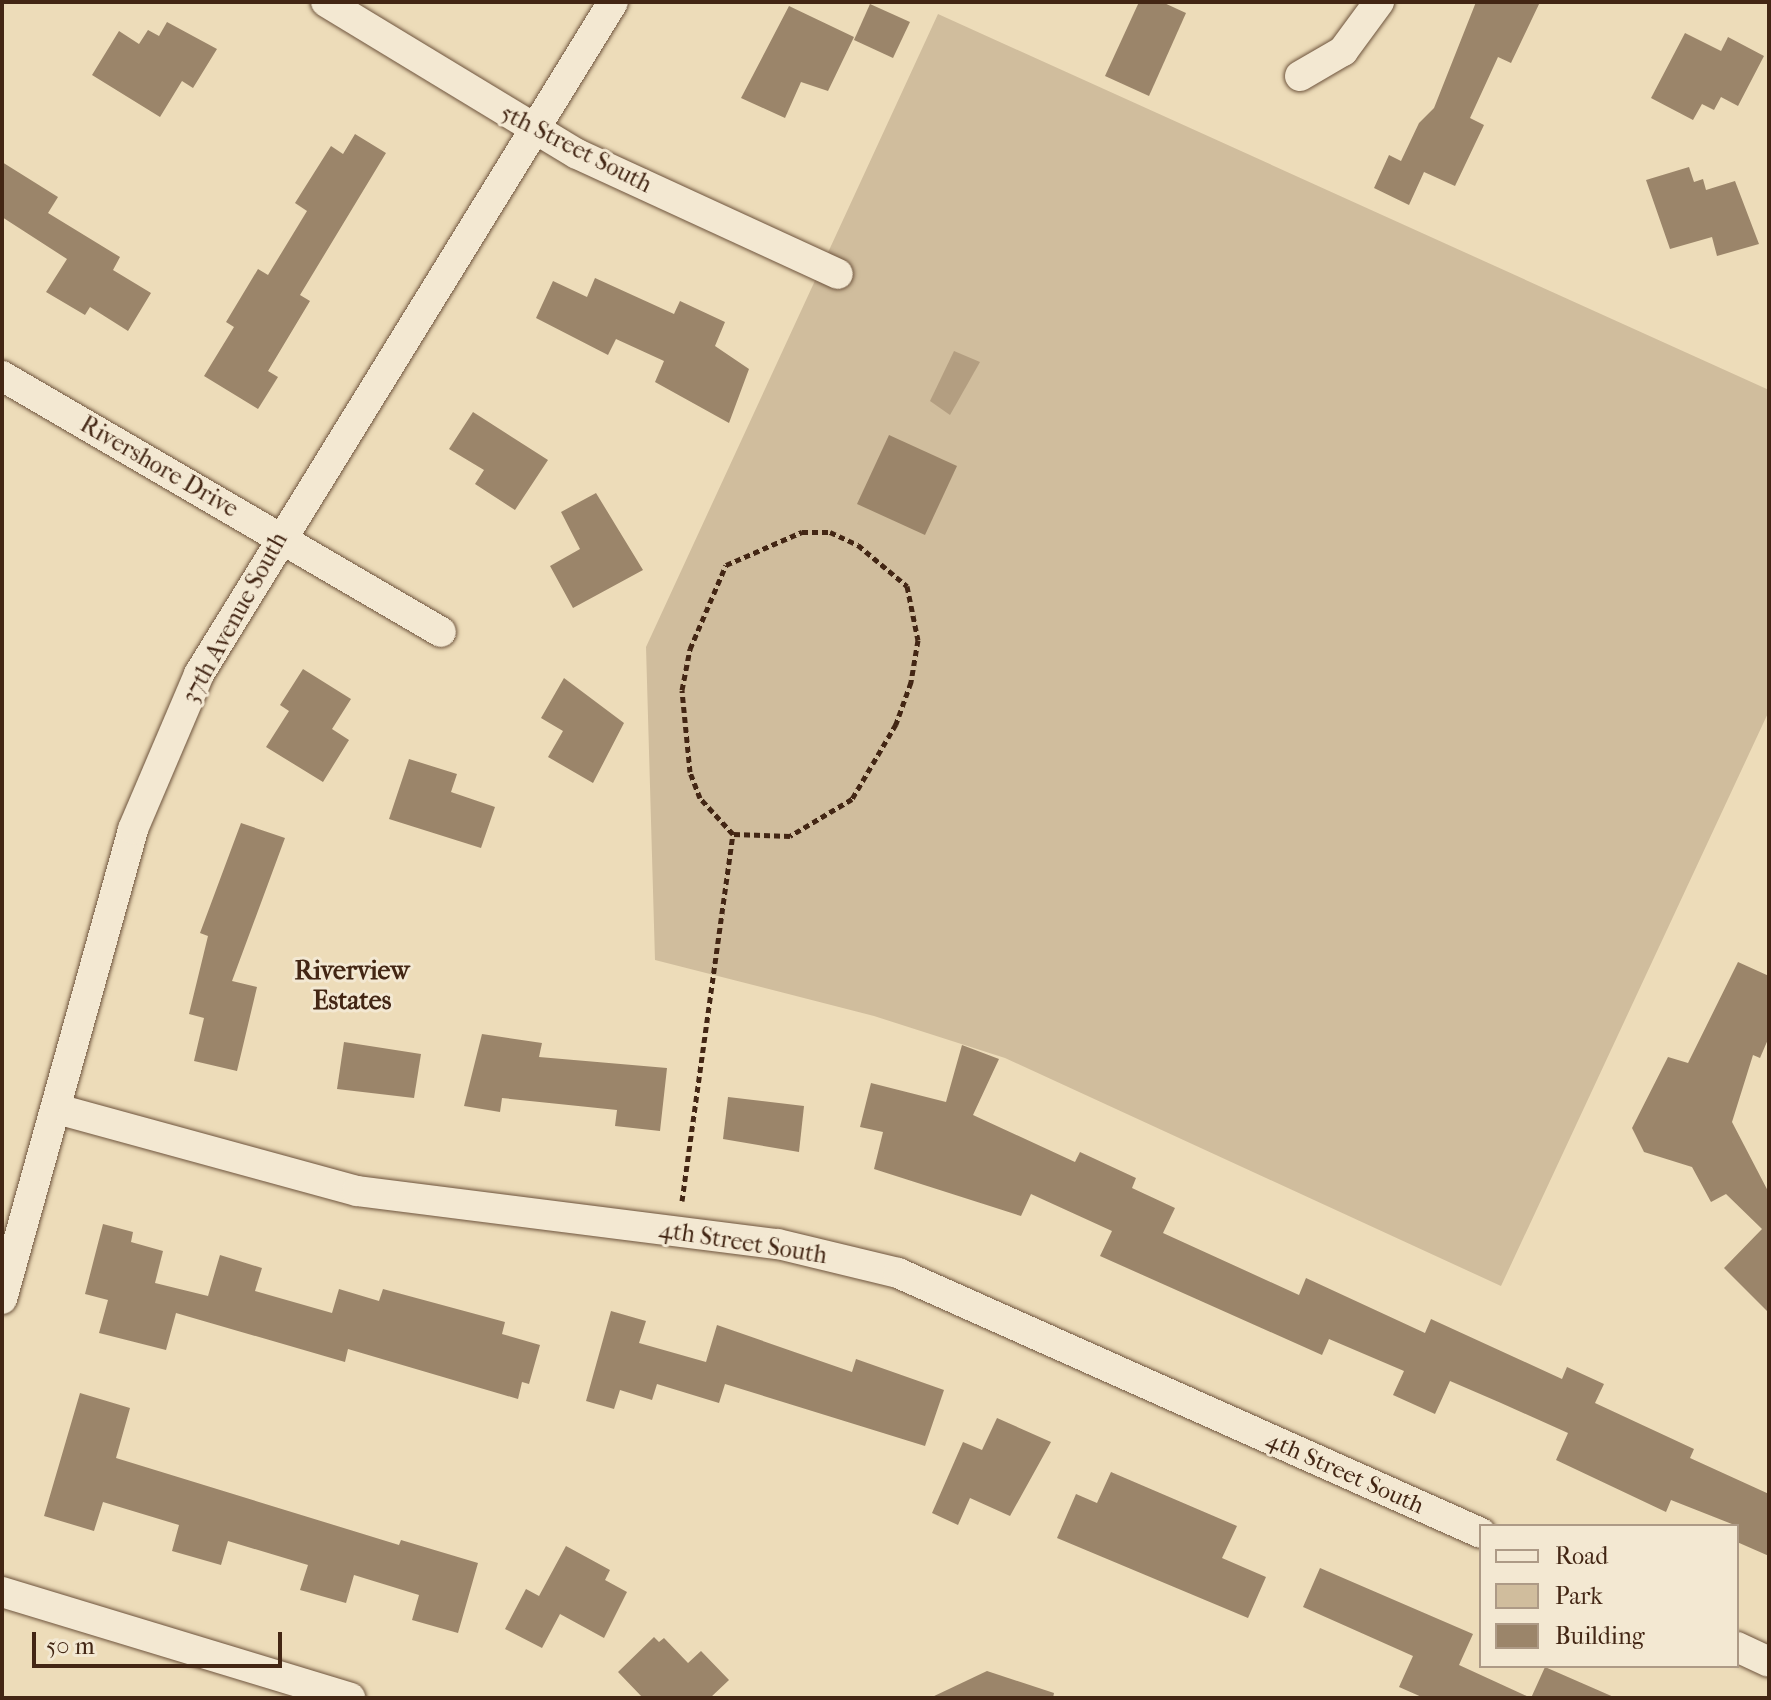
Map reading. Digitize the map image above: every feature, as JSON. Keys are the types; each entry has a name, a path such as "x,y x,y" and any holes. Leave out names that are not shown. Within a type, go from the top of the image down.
{"street":[{"name":"5th Street South","path":"326,2 534,129 838,274"},
{"name":"37th Avenue South","path":"2,1299 133,829 199,674 280,537 613,2"},
{"path":"1300,76 1343,51 1379,2"},
{"name":"Rivershore Drive","path":"2,376 441,632"},
{"name":"4th Street South","path":"57,1109 357,1191 778,1244 898,1273 1479,1532"},
{"path":"2,1592 350,1698"},
{"path":"1739,1648 1769,1662"}],"path":[{"path":"802,532 830,532 858,545 907,586 918,640 911,682 889,737 852,799 790,836 733,834 700,798 690,772 682,690 690,649 726,565 802,532"},
{"path":"678,1232 733,834"}],"green space":[{"path":"938,14 1769,390 1769,711 1501,1286 1005,1058 874,1016 655,960 646,647"}],"shaded area":[{"path":"954,351 980,362 950,415 930,401"}],"building":[{"path":"1139,2 1162,2 1186,13 1149,96 1105,76"},
{"path":"1476,2 1540,2 1511,63 1498,57 1470,118 1484,125 1455,186 1424,172 1409,205 1374,188 1389,155 1401,161 1419,123 1434,108"},
{"path":"870,4 910,22 893,58 854,40"},
{"path":"789,6 854,37 828,91 801,82 785,118 741,98"},
{"path":"167,22 217,49 193,88 182,81 160,117 92,75 119,31 139,44 148,30 159,36"},
{"path":"1685,33 1721,51 1728,37 1764,56 1738,106 1721,97 1714,110 1702,104 1693,120 1651,98"},
{"path":"355,134 386,153 300,295 310,301 268,371 278,377 258,409 204,376 234,327 226,322 258,269 268,275 307,211 295,203 331,146 343,154"},
{"path":"2,162 58,197 48,213 120,257 113,270 151,293 128,331 90,307 85,315 46,292 67,259 2,217"},
{"path":"1689,167 1694,182 1703,179 1706,190 1735,181 1759,244 1717,256 1712,237 1670,249 1646,180"},
{"path":"595,278 674,314 680,301 725,322 715,346 749,369 729,423 655,382 664,361 616,339 608,355 536,318 553,281 587,297"},
{"path":"473,412 548,460 515,510 475,484 484,470 449,449"},
{"path":"889,435 957,466 925,535 857,504"},
{"path":"596,493 643,570 573,608 550,566 580,549 561,512"},
{"path":"303,669 351,699 332,729 349,740 323,782 266,747 289,711 280,705"},
{"path":"564,678 624,723 593,783 548,757 563,731 541,718"},
{"path":"409,759 457,774 451,792 495,807 481,848 389,819"},
{"path":"241,823 285,838 232,981 257,987 237,1071 194,1061 204,1018 189,1014 208,936 200,933"},
{"path":"1738,962 1769,976 1769,1037 1760,1058 1753,1055 1732,1122 1769,1193 1769,1313 1724,1268 1762,1229 1726,1194 1711,1202 1692,1167 1644,1152 1632,1128 1668,1057 1688,1063"},
{"path":"482,1034 542,1043 539,1057 667,1068 660,1131 615,1126 617,1110 502,1098 500,1112 464,1106"},
{"path":"344,1042 421,1054 414,1098 337,1089"},
{"path":"962,1045 999,1059 973,1115 1075,1162 1080,1152 1136,1178 1132,1188 1175,1208 1163,1233 1299,1295 1306,1278 1425,1333 1431,1319 1562,1379 1567,1367 1604,1384 1595,1403 1694,1449 1690,1458 1769,1494 1769,1556 1739,1543 1739,1524 1671,1500 1666,1512 1556,1460 1568,1433 1450,1381 1435,1414 1393,1395 1404,1371 1329,1339 1322,1355 1100,1256 1112,1231 1031,1194 1021,1216 874,1169 883,1132 860,1127 871,1083 946,1102"},
{"path":"728,1097 804,1106 799,1152 723,1139"},
{"path":"103,1224 133,1232 131,1242 163,1251 155,1283 208,1296 220,1255 262,1268 255,1291 332,1313 339,1289 379,1301 383,1289 505,1322 502,1334 540,1345 529,1384 522,1382 518,1399 348,1349 345,1362 176,1313 166,1350 99,1333 108,1300 85,1294"},
{"path":"611,1311 646,1321 639,1343 706,1362 717,1325 852,1372 856,1359 944,1390 925,1446 725,1384 719,1403 657,1384 652,1400 620,1390 614,1409 586,1401"},
{"path":"80,1393 130,1408 116,1458 399,1545 401,1540 478,1563 458,1633 412,1620 419,1595 354,1575 346,1603 300,1590 308,1565 228,1541 221,1565 172,1551 179,1525 103,1502 94,1531 44,1516"},
{"path":"997,1418 1051,1442 1010,1516 970,1498 958,1525 932,1513 963,1442 982,1450"},
{"path":"1111,1472 1237,1526 1222,1558 1266,1577 1248,1618 1057,1538 1076,1494 1097,1503"},
{"path":"566,1546 610,1570 605,1580 627,1592 604,1638 560,1614 542,1648 505,1629 526,1589 539,1596"},
{"path":"1320,1568 1473,1634 1459,1665 1531,1698 1424,1698 1399,1687 1413,1656 1303,1607"},
{"path":"654,1637 659,1642 664,1638 688,1663 701,1651 729,1680 710,1698 643,1698 618,1672"},
{"path":"1545,1668 1547,1668 1616,1698 1531,1698"},
{"path":"987,1671 1054,1693 1053,1698 930,1698"}],"district":[{"name":"Riverview Estates","path":"352,986"}]}
